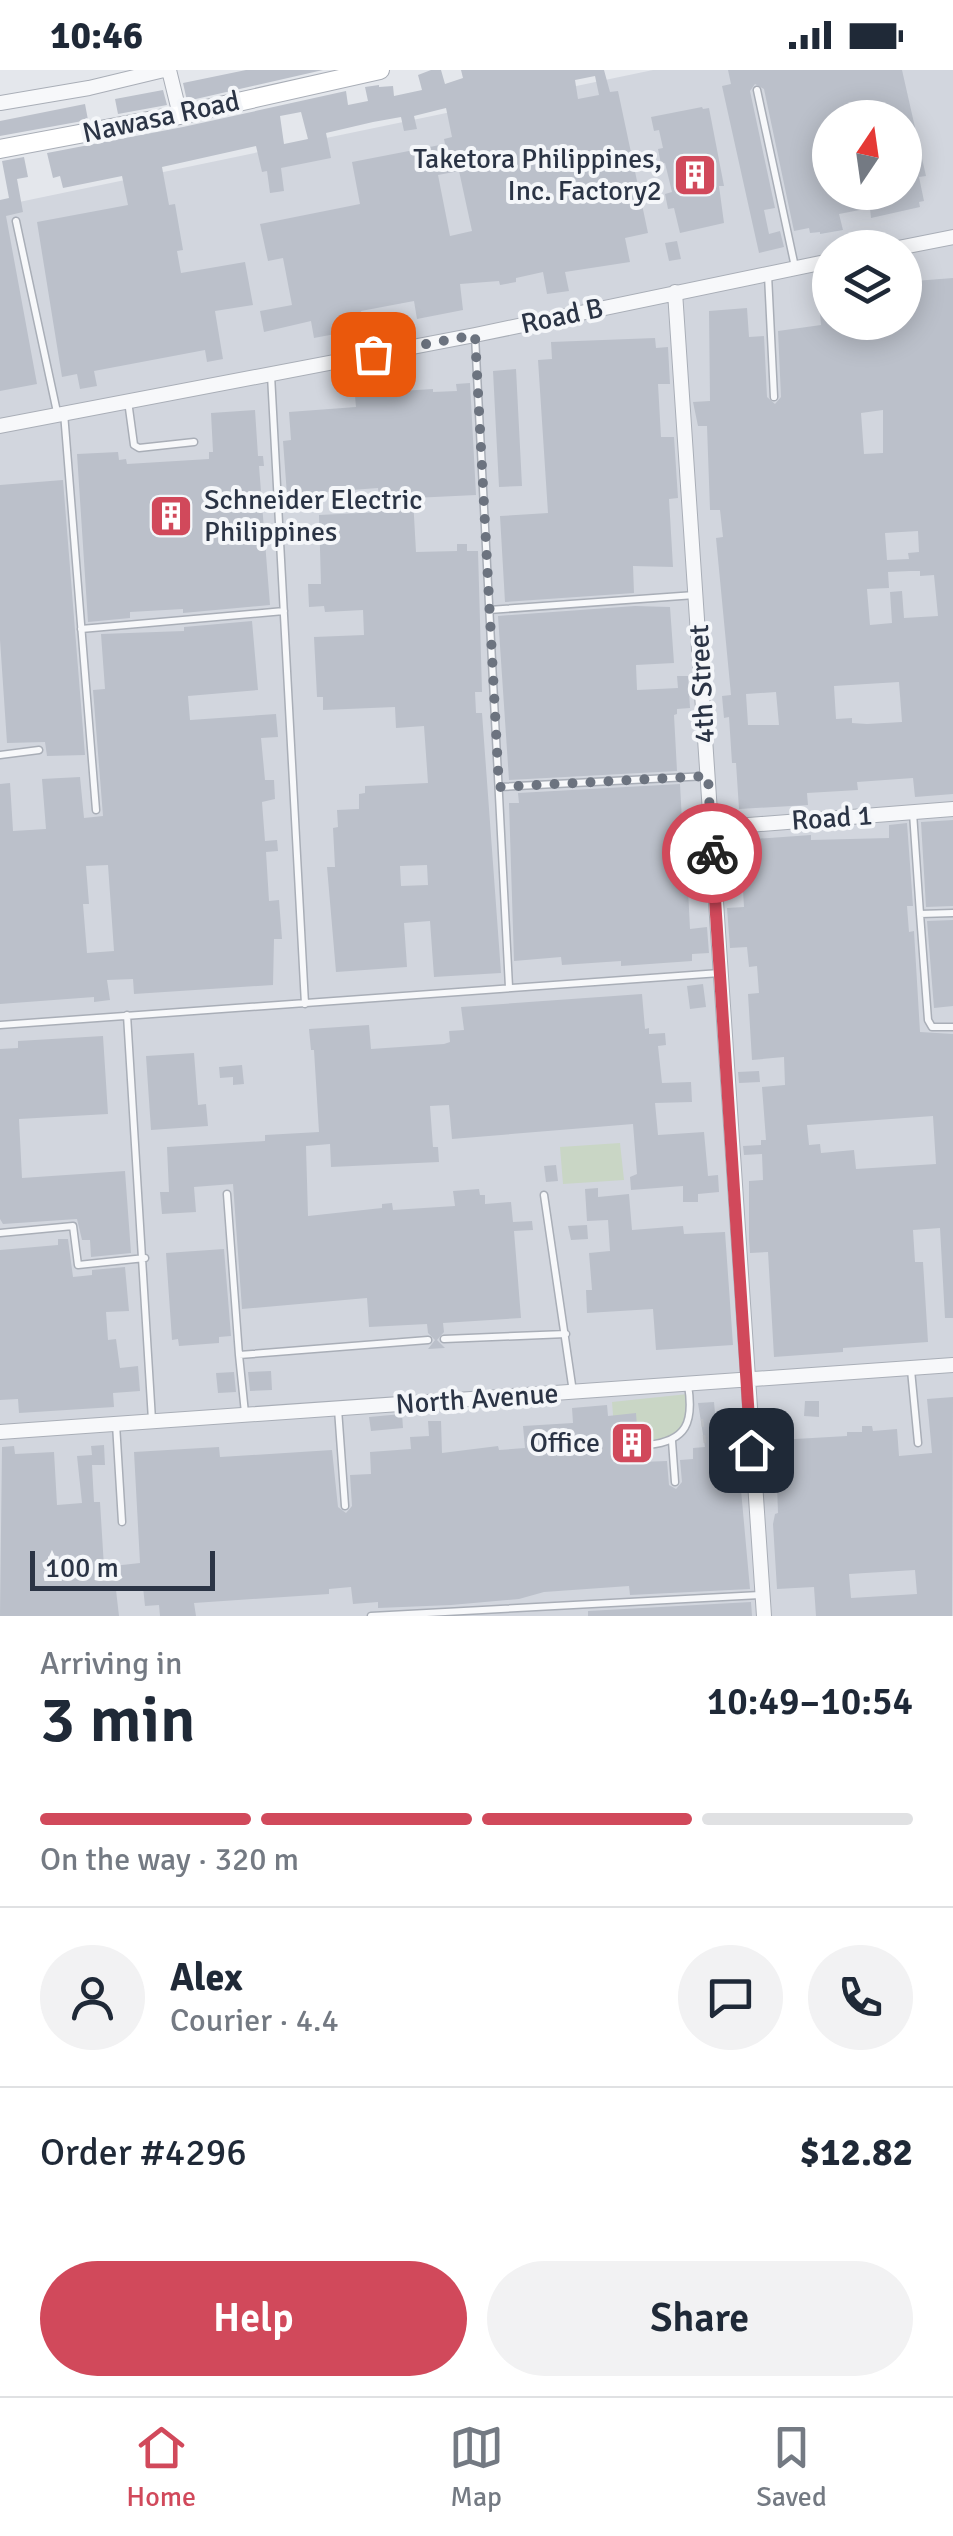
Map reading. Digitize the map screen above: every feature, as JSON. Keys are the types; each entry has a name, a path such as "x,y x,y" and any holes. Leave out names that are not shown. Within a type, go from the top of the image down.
{"street":[{"path":"0,103 167,70 180,114"},
{"name":"Nawasa Road","path":"0,149 380,70"},
{"path":"922,243 953,236"},
{"name":"Road B","path":"0,426 475,335 812,265"},
{"name":"4th Street","path":"675,292 764,1616"},
{"name":"Road 1","path":"710,828 953,809"},
{"name":"North Avenue","path":"0,1432 953,1365"}],"lane":[{"path":"757,90 796,268"},
{"path":"16,220 60,412 96,810"},
{"path":"768,273 774,397"},
{"path":"475,335 510,987"},
{"path":"271,374 305,1004"},
{"path":"128,400 134,445 139,448 194,442"},
{"path":"490,610 696,594"},
{"path":"81,628 284,612"},
{"path":"0,755 39,750"},
{"path":"499,787 708,776"},
{"path":"914,812 928,1020 937,1028 953,1027"},
{"path":"920,914 953,913"},
{"path":"0,1024 720,973"},
{"path":"127,1015 152,1420"},
{"path":"227,1194 245,1414"},
{"path":"544,1195 573,1392"},
{"path":"0,1232 73,1226 78,1265 144,1258"},
{"path":"444,1338 566,1334"},
{"path":"239,1354 428,1340"},
{"path":"911,1366 918,1443"},
{"path":"648,1445 672,1441 687,1424 688,1384"},
{"path":"338,1408 345,1506"},
{"path":"116,1423 122,1522"},
{"path":"672,1441 675,1482"},
{"path":"372,1616 762,1595"}],"path":[{"path":"702,1419 704,1441"},
{"path":"628,1460 628,1464 640,1464 647,1460 648,1445"}],"shaded area":[{"path":"653,70 953,70 953,1616 0,1616 0,206"}],"green space":[{"path":"620,1143 624,1180 563,1184 560,1147"},
{"path":"688,1394 686,1424 672,1440 647,1443 645,1426 614,1428 612,1402"}],"building":[{"path":"246,70 323,70 187,101 183,83"},
{"path":"441,70 445,84 463,78 461,70 604,70 610,92 618,91 648,233 625,238 630,262 565,272 569,291 547,294 543,272 500,285 499,281 460,284 463,310 417,319 414,301 361,311 366,331 352,334 351,331 314,338 311,321 264,332 260,311 292,305 283,258 268,261 260,224 360,204 352,162 445,144 444,139 452,137 446,108 414,116 417,129 404,131 401,117 373,122 326,133 331,158 281,168 284,191 270,193 267,171 262,172 256,146 162,167 169,205 175,204 183,250 177,251 181,273 245,262 253,305 215,311 223,359 207,362 205,350 94,371 97,386 80,389 77,374 62,377 37,222 128,205 122,176 63,188 60,176 53,178 47,153 346,91 348,105 368,101 365,87 393,86 394,96 422,90 418,75","holes":["595,76 599,95 578,99 575,80","301,112 308,139 284,144 280,116","459,171 472,231 450,236 438,175"]},
{"path":"728,70 902,70 909,100 812,100 812,210 860,210 839,214 843,230 794,231 764,89 755,84 750,91 775,208 764,210 769,234 780,231 784,247 759,253 722,86 731,84"},
{"path":"163,90 167,105 118,114 115,99"},
{"path":"85,104 88,120 0,136 0,121"},
{"name":"Taketora Philippines, Inc. Factory2","path":"709,108 724,186 719,186 724,223 680,233 674,208 668,209 665,194 672,192 665,163 661,164 659,130 654,131 651,117"},
{"path":"24,157 28,177 17,179 23,212 6,216 37,384 0,391 0,200 9,198 2,161"},
{"path":"870,210 907,210 871,218"},
{"path":"677,241 681,259 669,261 665,243"},
{"path":"953,278 953,794 915,797 913,778 857,782 858,790 807,793 808,805 739,809 736,763 732,763 729,717 724,718 722,696 731,695 716,538 723,537 720,510 710,510 707,426 698,426 693,402 710,401 709,311 747,308 749,337 764,336 767,397 775,404 781,397 778,331 812,326 812,340 922,340 922,280","holes":["883,410 883,453 864,454 861,413","918,531 919,552 908,553 909,559 887,560 885,533","920,571 920,576 934,575 938,616 904,618 902,591 890,592 892,623 870,625 867,589 889,588 888,572","899,682 902,722 867,724 852,723 852,718 836,719 834,686","776,692 779,725 748,725 746,694"]},
{"path":"655,338 656,348 668,347 670,384 658,384 661,437 674,437 678,498 669,499 673,567 633,566 634,593 505,602 500,516 548,513 538,360 552,359 551,342"},
{"path":"516,369 522,486 499,487 493,371"},
{"path":"470,383 476,495 413,498 416,552 457,551 457,544 467,544 467,551 478,551 482,692 475,692 476,713 482,713 501,973 434,977 430,921 404,923 407,967 336,972 327,867 335,867 333,828 338,827 337,810 359,809 359,794 365,793 365,786 428,783 424,726 396,728 395,707 323,710 323,697 317,697 314,637 364,635 363,610 325,612 324,606 309,607 308,584 321,584 319,515 380,512 378,488 287,495 283,441 291,440 289,412 356,407 354,385 367,384 368,393 457,391 456,384","holes":["427,865 428,885 401,886 400,866"]},
{"name":"Schneider Electric Philippines","path":"255,410 258,456 263,456 264,466 259,466 270,605 183,613 183,609 130,612 130,618 88,622 77,454 118,452 119,460 126,459 127,464 209,459 209,452 213,452 211,413"},
{"path":"63,480 85,755 47,756 45,742 7,743 0,640 0,485"},
{"path":"670,607 674,663 636,665 637,690 678,688 677,676 688,676 690,708 677,709 674,715 677,771 509,780 498,616"},
{"path":"252,621 258,690 188,696 190,720 276,714 278,737 261,738 265,780 274,780 275,799 262,802 265,841 277,840 278,851 266,852 269,901 279,900 282,939 274,939 273,985 134,994 133,979 107,980 110,1000 94,1002 94,997 0,1004 0,784 10,783 13,831 46,829 42,779 80,777 84,818 103,816 93,690 105,689 101,634 184,631 184,627","holes":["108,865 114,951 87,953 83,904 89,904 86,866"]},
{"path":"680,784 684,858 701,857 701,869 687,869 690,929 707,927 709,953 692,954 692,961 621,966 621,961 562,965 561,957 514,961 509,803 519,803 518,793"},
{"path":"953,820 953,906 926,907 921,822"},
{"path":"907,823 913,906 907,906 909,932 914,931 920,1032 953,1034 953,1318 945,1318 940,1228 913,1230 915,1262 923,1262 928,1342 774,1357 768,1252 750,1253 749,1239 749,1181 763,1180 762,1154 744,1155 743,1146 761,1145 761,1140 766,1140 762,1087 785,1085 784,1057 752,1060 748,994 759,993 757,966 749,967 747,947 730,948 727,908 744,907 740,840 811,835 811,840 889,838 889,825","holes":["933,1116 936,1164 856,1169 854,1150 821,1153 820,1144 809,1145 807,1125"]},
{"path":"953,920 953,1006 934,1008 927,921"},
{"path":"703,984 706,1007 690,1009 687,986"},
{"path":"642,994 645,1029 649,1028 649,1034 665,1033 666,1045 658,1046 662,1083 691,1082 692,1102 655,1103 658,1135 704,1132 708,1176 718,1175 719,1192 698,1194 698,1202 683,1202 683,1186 631,1190 630,1177 637,1174 633,1124 452,1139 449,1105 430,1106 433,1147 438,1147 439,1162 331,1167 330,1144 306,1146 308,1216 382,1208 382,1204 392,1203 393,1210 455,1206 453,1191 479,1189 480,1195 485,1195 485,1204 511,1202 513,1222 532,1221 533,1230 514,1231 521,1318 443,1323 444,1332 437,1340 445,1348 428,1349 435,1340 428,1333 427,1324 369,1327 367,1298 242,1309 233,1184 194,1187 196,1212 162,1214 160,1192 169,1192 167,1147 265,1141 265,1135 319,1132 309,1029 369,1025 371,1049 444,1044 450,1042 449,1031 464,1030 461,1007"},
{"path":"103,1036 108,1114 19,1119 22,1178 125,1171 131,1253 91,1257 90,1240 82,1240 77,1219 3,1224 0,1219 0,1049 18,1048 18,1041"},
{"path":"194,1053 198,1105 206,1104 208,1126 151,1130 146,1056"},
{"path":"242,1065 244,1084 233,1085 233,1077 220,1078 219,1067"},
{"path":"759,1071 760,1082 739,1083 738,1072"},
{"path":"556,1165 558,1181 546,1182 544,1166"},
{"path":"598,1188 598,1197 629,1194 632,1230 683,1226 684,1234 725,1232 733,1345 656,1350 653,1309 587,1313 586,1290 592,1290 589,1253 610,1251 608,1220 587,1221 585,1189"},
{"path":"587,1225 588,1239 571,1240 568,1226"},
{"path":"58,1239 68,1239 73,1277 92,1275 92,1270 125,1267 129,1311 106,1312 108,1340 116,1339 120,1368 138,1366 140,1391 113,1393 114,1407 19,1413 18,1399 0,1400 0,1250 58,1245"},
{"path":"224,1249 231,1336 219,1337 219,1343 179,1346 178,1339 172,1340 166,1253"},
{"path":"271,1371 272,1390 250,1391 248,1372"},
{"path":"234,1372 236,1392 218,1393 216,1373"},
{"path":"953,1397 952,1616 816,1616 814,1587 777,1589 773,1524 778,1513 777,1485 781,1485 778,1440 847,1436 847,1432 862,1432 862,1426 872,1426 873,1431 897,1429 899,1456 932,1453 927,1399","holes":["915,1570 917,1594 851,1598 849,1574"]},
{"path":"805,1401 819,1401 819,1417 804,1416"},
{"path":"714,1402 716,1425 735,1424 750,1589 630,1595 629,1586 544,1592 519,1599 451,1605 378,1608 378,1602 353,1604 351,1587 329,1589 329,1594 194,1603 196,1616 160,1616 159,1605 145,1606 143,1587 116,1590 119,1616 0,1616 2,1447 14,1446 15,1454 54,1452 57,1505 82,1503 77,1456 92,1455 91,1446 104,1445 105,1465 92,1465 94,1502 100,1502 104,1567 140,1563 134,1452 219,1447 220,1457 332,1450 338,1507 346,1513 352,1506 350,1475 371,1474 370,1452 411,1449 410,1437 429,1436 428,1421 441,1421 442,1453 498,1446 499,1450 525,1448 523,1426 573,1423 572,1408 607,1405 608,1416 636,1413 637,1427 644,1439 641,1462 667,1461 669,1485 676,1489 682,1482 680,1460 693,1459 693,1448 705,1447 698,1403"},
{"path":"402,1414 403,1428 371,1431 369,1417"},
{"path":"751,1602 752,1616 588,1616 588,1611"}],"way so far":[{"path":"373,354 475,335 499,787 708,776 712,853"}],"place":[{"name":"Taketora Philippines, Inc. Factory2","path":"695,175"},
{"name":"Schneider Electric Philippines","path":"171,516"},
{"name":"Office","path":"632,1443"}],"route":[{"path":"712,853 751,1450"}]}
